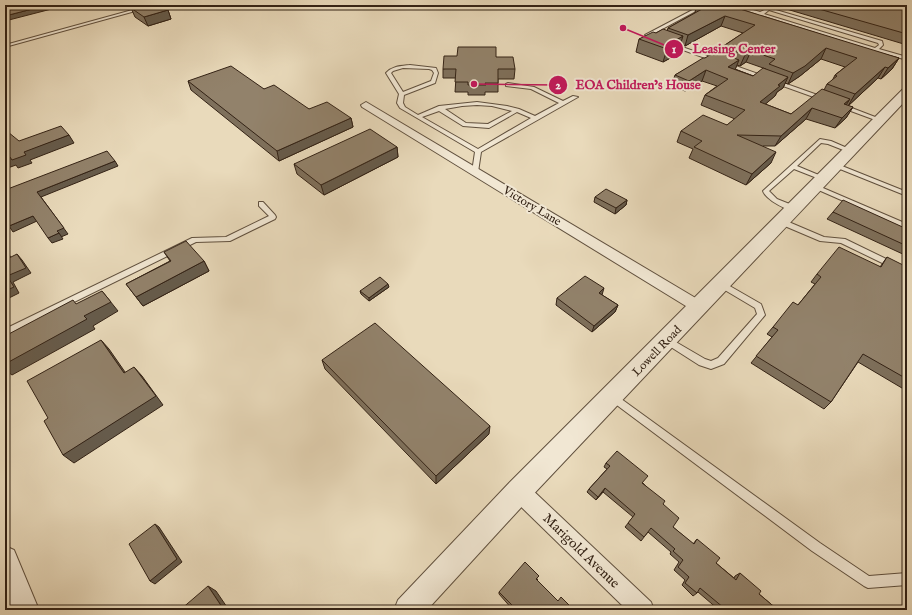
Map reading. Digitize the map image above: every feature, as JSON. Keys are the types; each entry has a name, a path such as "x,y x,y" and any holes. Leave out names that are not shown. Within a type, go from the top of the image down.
{"street":[{"name":"Lowell Road","path":"408,610 519,492 907,92"},
{"name":"Victory Lane","path":"366,106 699,308"},
{"name":"Marigold Avenue","path":"519,492 643,610"},
{"path":"5,558 25,610"}],"lane":[{"path":"661,40 647,35 705,5"},
{"path":"732,5 907,59"},
{"path":"769,9 880,42 881,45 869,54 859,53 754,20 754,18 761,14 769,9"},
{"path":"5,46 137,10"},
{"path":"667,43 830,102"},
{"path":"402,94 433,82 436,73 434,69 427,67 397,67 388,73 402,94 400,103 403,108 478,151"},
{"path":"508,85 532,88 563,103"},
{"path":"478,151 575,97"},
{"path":"418,117 439,108 452,105 486,104 517,110 535,118"},
{"path":"838,104 880,120"},
{"path":"439,108 465,125 489,126 517,110"},
{"path":"851,151 829,142 820,141 766,191 767,194 775,200 788,215 823,239 842,241 907,272"},
{"path":"475,172 478,151"},
{"path":"793,166 825,177 907,194"},
{"path":"825,177 907,227"},
{"path":"5,333 195,240 226,239 273,217 261,204"},
{"path":"666,340 702,362 711,365 721,360 761,315 758,306 721,284"},
{"path":"612,396 816,547 868,582 907,580"}],"building":[{"path":"15,5 48,5 5,16 5,7"},
{"path":"142,5 160,5 168,10 144,17 131,8"},
{"path":"700,5 727,5 899,58 888,68 885,67 855,94 827,84 837,76 835,75 857,58 826,48 805,66 793,73 769,64 775,59 751,51 745,55 722,47 755,25 725,16 688,35 668,28 702,9 696,7"},
{"path":"805,5 895,5 907,8 907,34"},
{"path":"663,29 683,36 676,40 680,42 667,49 639,39 653,32 656,33"},
{"path":"458,47 496,47 496,57 513,57 515,69 498,69 498,83 468,85 468,82 455,82 456,69 443,69 444,56 457,56"},
{"path":"716,51 739,60 728,67 753,76 763,68 788,77 778,85 780,86 760,102 791,114 822,89 850,99 844,104 853,107 842,118 812,108 781,136 737,135 776,152 752,174 694,147 702,141 681,131 703,115 727,125 745,110 705,95 728,79 706,70 689,81 675,75"},
{"path":"231,66 264,89 274,85 309,109 327,102 351,118 277,151 188,81"},
{"path":"61,126 69,135 24,152 26,155 12,160 10,157 5,158 5,134 8,132 19,141"},
{"path":"370,129 397,147 321,185 294,164"},
{"path":"107,151 115,161 37,192 64,228 57,231 59,233 48,238 33,216 9,226 5,221 5,190"},
{"path":"606,189 627,200 616,208 595,197"},
{"path":"843,200 907,229 907,246 833,212"},
{"path":"186,241 204,261 136,297 126,284 171,261 164,252"},
{"path":"839,247 881,267 887,257 907,267 907,379 863,354 831,402 756,356 778,330 773,327 793,302 798,305 821,277 817,274"},
{"path":"5,251 9,258 17,254 26,268 7,276 14,287 5,291"},
{"path":"585,276 604,288 599,293 618,305 594,326 557,298"},
{"path":"380,277 388,284 369,298 360,291"},
{"path":"102,291 111,302 84,316 87,319 5,364 5,336 73,300 76,304"},
{"path":"375,323 490,426 436,476 322,360"},
{"path":"101,340 124,373 134,367 156,396 63,455 44,421 48,418 27,381"},
{"path":"617,451 648,476 642,483 665,501 663,504 679,518 673,527 694,544 697,539 720,558 716,563 736,580 740,573 761,591 759,594 778,610 722,610 724,608 700,588 697,593 685,583 689,577 678,567 683,560 673,551 675,549 651,528 644,537 628,523 635,514 605,488 598,497 589,489 610,466 606,463"},
{"path":"155,524 177,559 150,581 129,544"},
{"path":"525,562 539,576 536,579 558,601 561,597 574,610 513,610 515,608 499,592"},
{"path":"208,586 224,610 180,610"}],"place":[{"name":"Leasing Center","path":"623,28"},
{"name":"EOA Children’s House","path":"474,84"}]}
